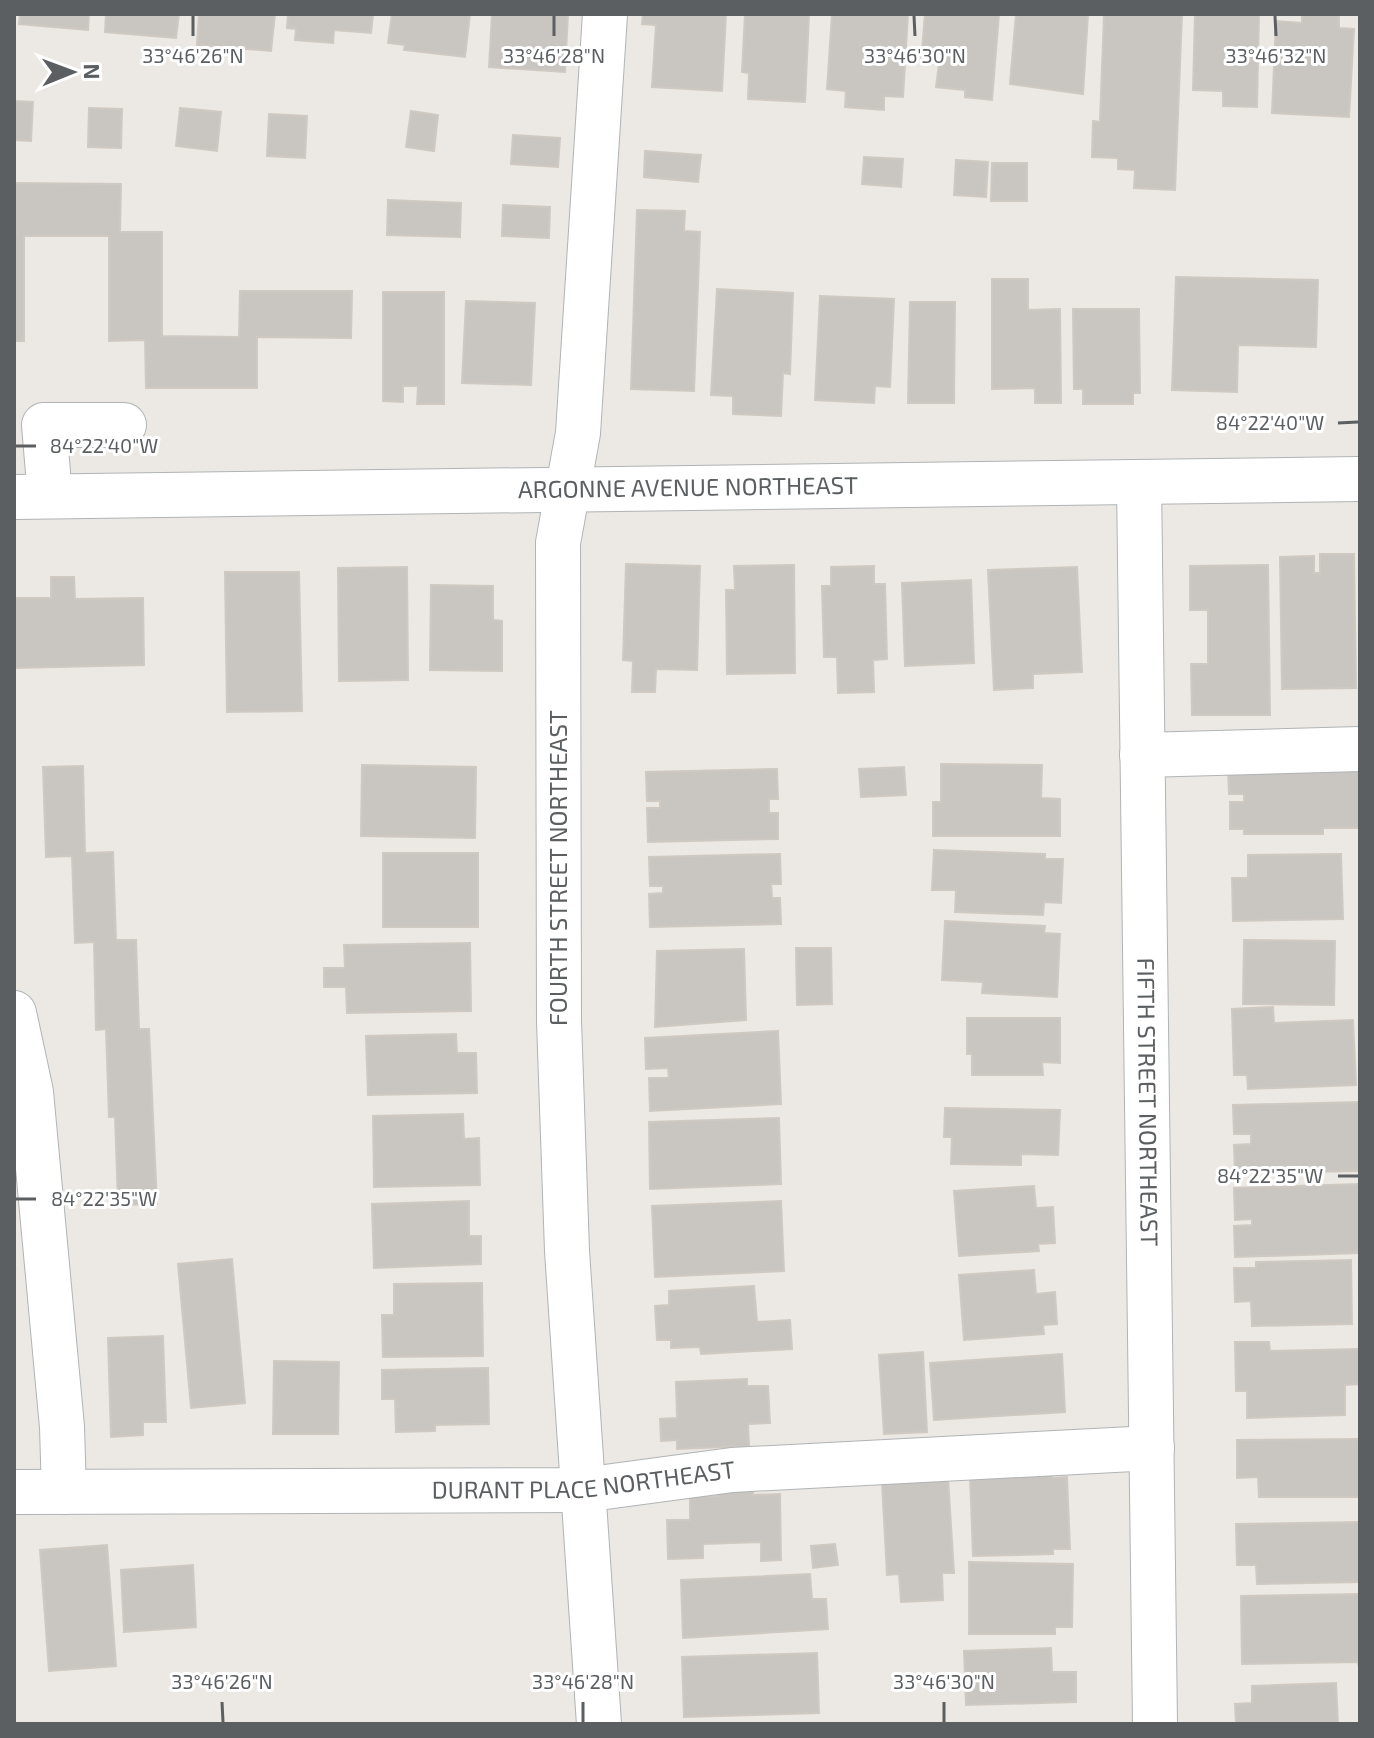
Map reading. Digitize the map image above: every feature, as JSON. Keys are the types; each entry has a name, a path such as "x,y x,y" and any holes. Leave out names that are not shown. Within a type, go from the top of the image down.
{"street":[{"name":"FOURTH STREET NORTHEAST","path":"599,1724 567,1251 559,1021 558,543 578,433 605,14"},
{"path":"32,496 44,425 124,425"},
{"name":"ARGONNE AVENUE NORTHEAST","path":"32,496 1360,479"},
{"name":"FIFTH STREET NORTHEAST","path":"1139,482 1155,1724"},
{"path":"1142,755 1360,749"},
{"path":"14,1013 62,1427 64,1492"},
{"name":"DURANT PLACE NORTHEAST","path":"14,1492 583,1490 732,1470 1152,1448"}],"building":[{"path":"20,14 89,14 88,30 19,24"},
{"path":"106,14 179,14 176,38 105,32"},
{"path":"199,14 275,14 271,51 197,45"},
{"path":"288,14 373,14 371,33 334,30 333,43 295,40 296,29 287,28"},
{"path":"392,14 470,14 465,57 404,50 405,45 388,43"},
{"path":"492,14 568,14 565,72 489,67"},
{"path":"643,14 726,14 722,91 652,87 656,25 642,24"},
{"path":"745,14 809,14 805,102 748,99 749,73 742,72"},
{"path":"832,14 908,14 903,97 884,96 884,110 845,107 846,91 827,89"},
{"path":"925,14 999,14 992,100 965,97 965,90 936,87 939,64 921,62"},
{"path":"1016,14 1088,14 1083,94 1010,84"},
{"path":"1104,14 1182,14 1175,190 1134,188 1135,170 1118,169 1118,158 1092,157 1093,121 1100,122"},
{"path":"1195,14 1259,14 1257,107 1223,106 1223,91 1193,90"},
{"path":"1302,14 1339,14 1339,28 1354,29 1349,117 1272,113 1276,21 1302,23"},
{"path":"14,101 33,102 31,141 14,140"},
{"path":"89,108 122,109 121,148 88,147"},
{"path":"180,108 221,112 217,151 176,146"},
{"path":"411,111 438,115 434,151 406,147"},
{"path":"269,114 307,116 305,158 267,156"},
{"path":"513,135 560,138 558,167 511,164"},
{"path":"645,151 701,155 698,182 644,177"},
{"path":"864,157 903,159 901,187 862,184"},
{"path":"956,160 988,162 986,197 954,195"},
{"path":"992,163 1027,163 1027,201 991,201"},
{"path":"14,183 121,184 120,232 162,232 162,336 239,337 240,291 352,291 351,338 257,337 257,388 146,388 145,340 109,341 109,236 24,236 24,341 14,341"},
{"path":"388,200 461,203 460,237 387,235"},
{"path":"503,205 550,207 549,238 502,236"},
{"path":"637,210 685,211 684,231 700,232 694,391 631,389"},
{"path":"1176,277 1318,280 1316,347 1238,345 1237,392 1172,390"},
{"path":"992,279 1028,279 1028,310 1060,309 1061,403 1035,403 1035,388 992,389"},
{"path":"717,289 793,293 790,374 783,373 781,416 733,414 733,396 711,395"},
{"path":"383,292 444,292 444,404 417,404 418,386 403,386 403,402 383,401"},
{"path":"820,296 894,299 890,387 875,386 874,403 815,400"},
{"path":"466,301 535,303 531,385 462,383"},
{"path":"910,302 955,302 954,403 908,403"},
{"path":"1073,309 1139,309 1140,393 1133,393 1133,404 1083,404 1083,389 1074,389"},
{"path":"1320,554 1354,554 1356,688 1282,689 1280,557 1314,556 1314,573 1320,573"},
{"path":"626,564 700,566 697,670 656,669 655,692 632,692 633,661 623,660"},
{"path":"794,565 795,673 727,674 726,590 735,590 734,566"},
{"path":"1268,565 1270,715 1192,715 1191,664 1208,664 1208,610 1190,610 1190,566"},
{"path":"874,566 874,584 885,584 887,659 873,660 874,692 838,693 837,657 824,657 822,586 831,586 831,567"},
{"path":"407,567 408,680 339,681 338,568"},
{"path":"1077,567 1082,672 1033,674 1033,688 994,690 988,570"},
{"path":"225,572 299,572 302,711 227,712"},
{"path":"51,577 74,577 75,599 143,598 144,665 14,668 14,598 51,598"},
{"path":"971,580 974,663 905,666 902,583"},
{"path":"431,585 493,586 493,620 502,621 502,671 430,670"},
{"path":"941,764 1042,765 1041,798 1060,799 1060,836 933,836 933,802 941,802"},
{"path":"362,765 476,767 475,838 361,836"},
{"path":"83,766 85,853 113,852 116,940 136,940 139,1029 149,1029 157,1204 118,1205 115,1117 109,1117 106,1029 96,1030 94,942 75,943 72,856 46,857 43,767"},
{"path":"904,767 906,795 861,797 859,769"},
{"path":"1228,768 1360,771 1360,828 1323,828 1323,834 1244,834 1244,829 1230,829 1230,802 1244,802 1244,794 1229,794"},
{"path":"777,769 778,799 769,799 769,813 778,813 778,839 648,842 647,808 660,808 660,801 647,801 646,772"},
{"path":"934,850 1045,854 1045,859 1063,859 1061,903 1044,902 1043,915 955,912 956,890 932,890"},
{"path":"383,853 478,853 478,927 383,927"},
{"path":"780,854 781,884 771,884 772,898 780,898 781,924 650,927 649,894 663,893 663,886 650,886 649,857"},
{"path":"1341,854 1343,919 1233,921 1232,878 1248,878 1248,855"},
{"path":"945,921 1045,926 1044,933 1060,934 1057,997 982,993 983,982 942,980"},
{"path":"1244,940 1335,941 1334,1005 1243,1004"},
{"path":"470,943 471,1011 347,1013 346,987 324,987 324,968 345,968 344,945"},
{"path":"796,948 831,948 832,1004 797,1005"},
{"path":"744,949 746,1020 655,1027 657,951"},
{"path":"1273,1007 1274,1023 1353,1020 1356,1085 1248,1089 1247,1075 1234,1075 1232,1009"},
{"path":"967,1018 1060,1018 1060,1063 1042,1062 1043,1075 972,1075 972,1054 967,1054"},
{"path":"778,1031 781,1104 650,1111 649,1078 669,1078 668,1068 646,1069 645,1038"},
{"path":"456,1034 457,1053 476,1053 477,1093 368,1095 366,1036"},
{"path":"1360,1102 1360,1171 1235,1173 1234,1145 1251,1144 1251,1134 1234,1134 1233,1105"},
{"path":"945,1108 1060,1110 1058,1155 1021,1154 1021,1165 951,1164 952,1137 944,1137"},
{"path":"463,1114 464,1139 479,1138 480,1185 374,1187 373,1116"},
{"path":"779,1118 781,1184 650,1189 649,1122"},
{"path":"1360,1184 1360,1253 1235,1257 1234,1226 1252,1225 1252,1219 1235,1220 1234,1188"},
{"path":"1034,1186 1036,1208 1053,1207 1055,1243 1038,1244 1039,1251 959,1256 954,1191"},
{"path":"469,1201 469,1236 481,1236 481,1264 374,1268 372,1204"},
{"path":"781,1201 784,1271 655,1277 652,1206"},
{"path":"232,1259 245,1403 191,1408 178,1264"},
{"path":"1351,1260 1352,1324 1252,1326 1251,1301 1235,1302 1234,1268 1256,1268 1256,1262"},
{"path":"1034,1270 1036,1294 1055,1292 1057,1324 1043,1325 1044,1334 964,1340 959,1275"},
{"path":"482,1283 483,1356 383,1357 382,1315 394,1315 394,1284"},
{"path":"754,1286 757,1322 790,1320 792,1349 701,1354 700,1347 671,1348 671,1340 657,1340 655,1306 669,1305 669,1291"},
{"path":"163,1336 166,1422 143,1422 143,1435 111,1437 108,1338"},
{"path":"1235,1342 1269,1342 1270,1351 1360,1349 1360,1384 1345,1385 1345,1415 1247,1418 1247,1391 1236,1391"},
{"path":"923,1352 927,1432 884,1434 879,1355"},
{"path":"1062,1354 1065,1412 934,1420 930,1363"},
{"path":"274,1361 339,1362 338,1434 273,1434"},
{"path":"488,1368 489,1424 435,1425 435,1431 396,1432 395,1399 382,1399 382,1370"},
{"path":"747,1379 747,1386 768,1386 770,1423 748,1424 749,1446 677,1449 677,1440 661,1441 660,1419 677,1418 676,1382"},
{"path":"1360,1439 1360,1497 1259,1497 1258,1477 1237,1478 1237,1440"},
{"path":"1052,1473 1052,1478 1067,1477 1070,1549 1053,1549 1053,1554 973,1556 970,1476"},
{"path":"948,1478 954,1573 942,1573 943,1600 901,1602 899,1574 887,1575 882,1482"},
{"path":"718,1489 753,1489 753,1495 780,1494 781,1560 761,1561 761,1542 703,1544 703,1558 668,1559 667,1520 690,1520 690,1497 718,1496"},
{"path":"1360,1522 1360,1582 1257,1584 1256,1565 1237,1565 1236,1524"},
{"path":"835,1544 838,1565 813,1568 811,1546"},
{"path":"107,1545 116,1666 49,1671 40,1550"},
{"path":"969,1562 1073,1564 1072,1627 1055,1627 1055,1634 969,1634"},
{"path":"193,1565 196,1627 124,1632 121,1570"},
{"path":"810,1574 812,1599 826,1599 828,1629 683,1638 681,1580"},
{"path":"1360,1594 1360,1673 1358,1662 1242,1664 1241,1596"},
{"path":"1051,1648 1052,1672 1076,1672 1076,1702 966,1705 964,1651"},
{"path":"817,1653 819,1713 684,1717 682,1657"},
{"path":"1336,1683 1338,1724 1236,1724 1235,1704 1252,1703 1252,1686"}]}
